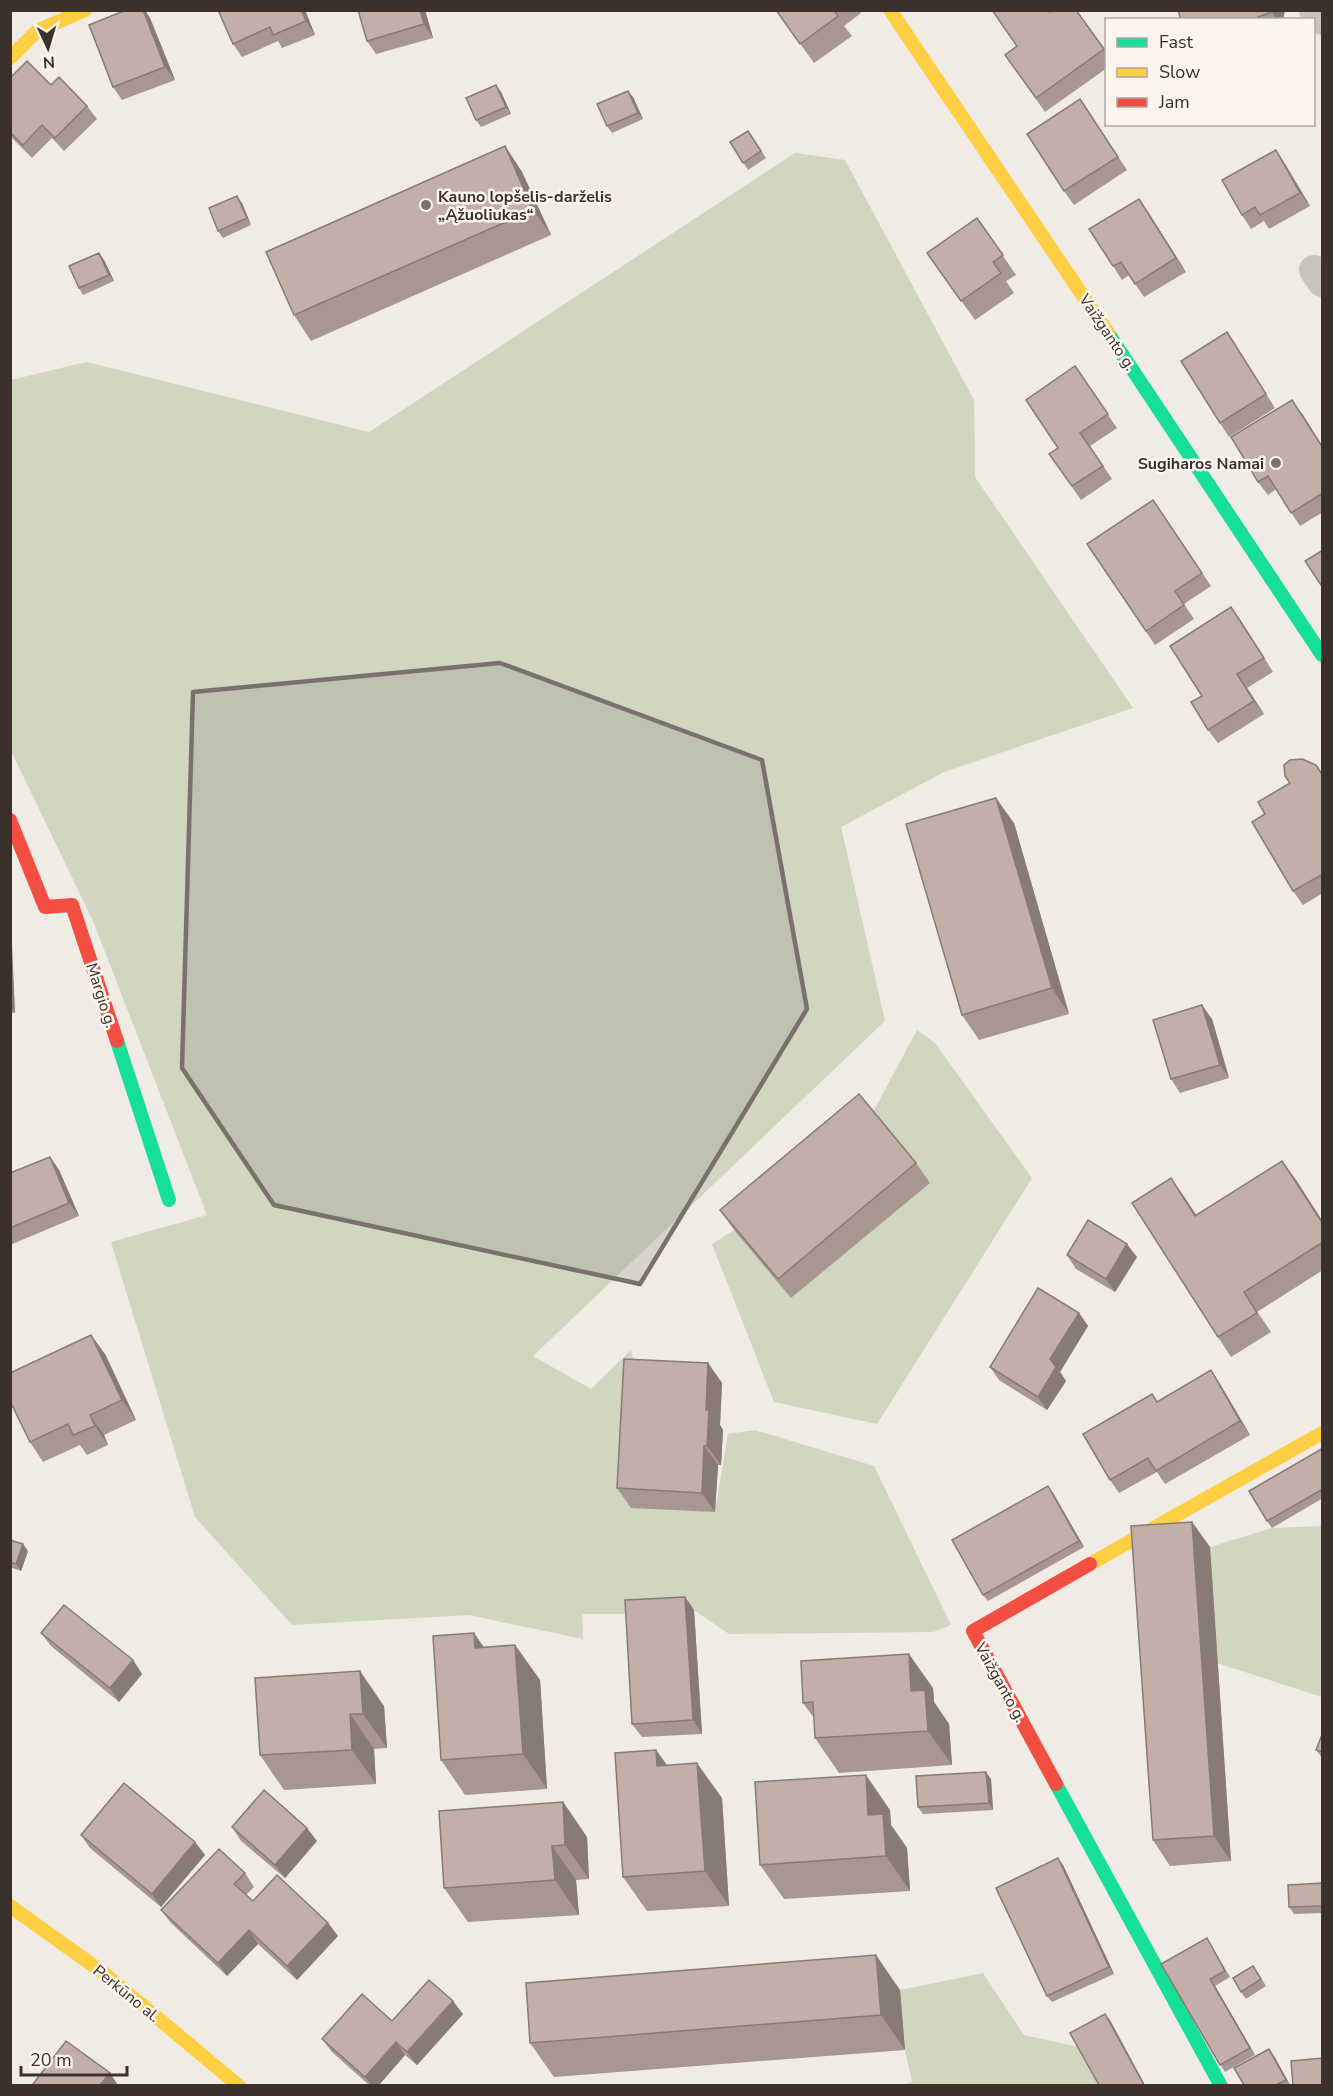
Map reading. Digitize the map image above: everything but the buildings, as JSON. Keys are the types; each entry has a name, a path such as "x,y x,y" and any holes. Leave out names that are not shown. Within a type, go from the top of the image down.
{"street":[{"path":"10,58 37,31 85,10"},
{"name":"Vaižganto g.","path":"890,10 1323,655"},
{"path":"1314,10 1323,20"},
{"name":"Margio g.","path":"10,820 45,907 72,905 169,1200"},
{"name":"Vaižganto g.","path":"1221,2085 973,1631 1323,1433"},
{"name":"Perkūno al.","path":"10,1906 105,1974 239,2085"}],"highlighted area":[{"path":"500,663 762,760 807,1009 640,1284 274,1205 182,1068 193,692"}],"green space":[{"path":"795,153 845,160 974,400 975,477 1133,708 944,772 841,827 885,1021 533,1356 591,1389 631,1350 637,1378 715,1512 728,1434 755,1430 874,1466 951,1625 933,1632 729,1634 694,1610 634,1614 582,1614 583,1639 469,1615 292,1625 195,1517 111,1242 207,1215 93,921 11,751 11,380 86,362 369,432"},
{"path":"917,1030 935,1043 1032,1178 877,1424 774,1402 712,1244 734,1230 792,1298 872,1114"},
{"path":"1322,1526 1322,1697 1217,1663 1210,1547 1272,1528"},
{"path":"983,1973 1024,2035 1079,2047 1100,2086 900,2086 912,2082 905,2050 900,1990"}],"traffic: fast":[{"path":"1108,333 1322,655"},
{"path":"117,1041 169,1200"},
{"path":"1056,1784 1221,2086"}],"traffic: slow":[{"path":"10,58 37,31 85,10"},
{"path":"890,10 1108,333"},
{"path":"1090,1564 1322,1433"},
{"path":"10,1906 105,1974 239,2086"}],"traffic: jam":[{"path":"10,820 45,907 72,905 117,1041"},
{"path":"1056,1784 973,1631 1090,1564"}],"place":[{"name":"Kauno lopšelis-darželis „Ąžuoliukas“","path":"426,205"},
{"name":"Sugiharos Namai","path":"1276,463"}]}
